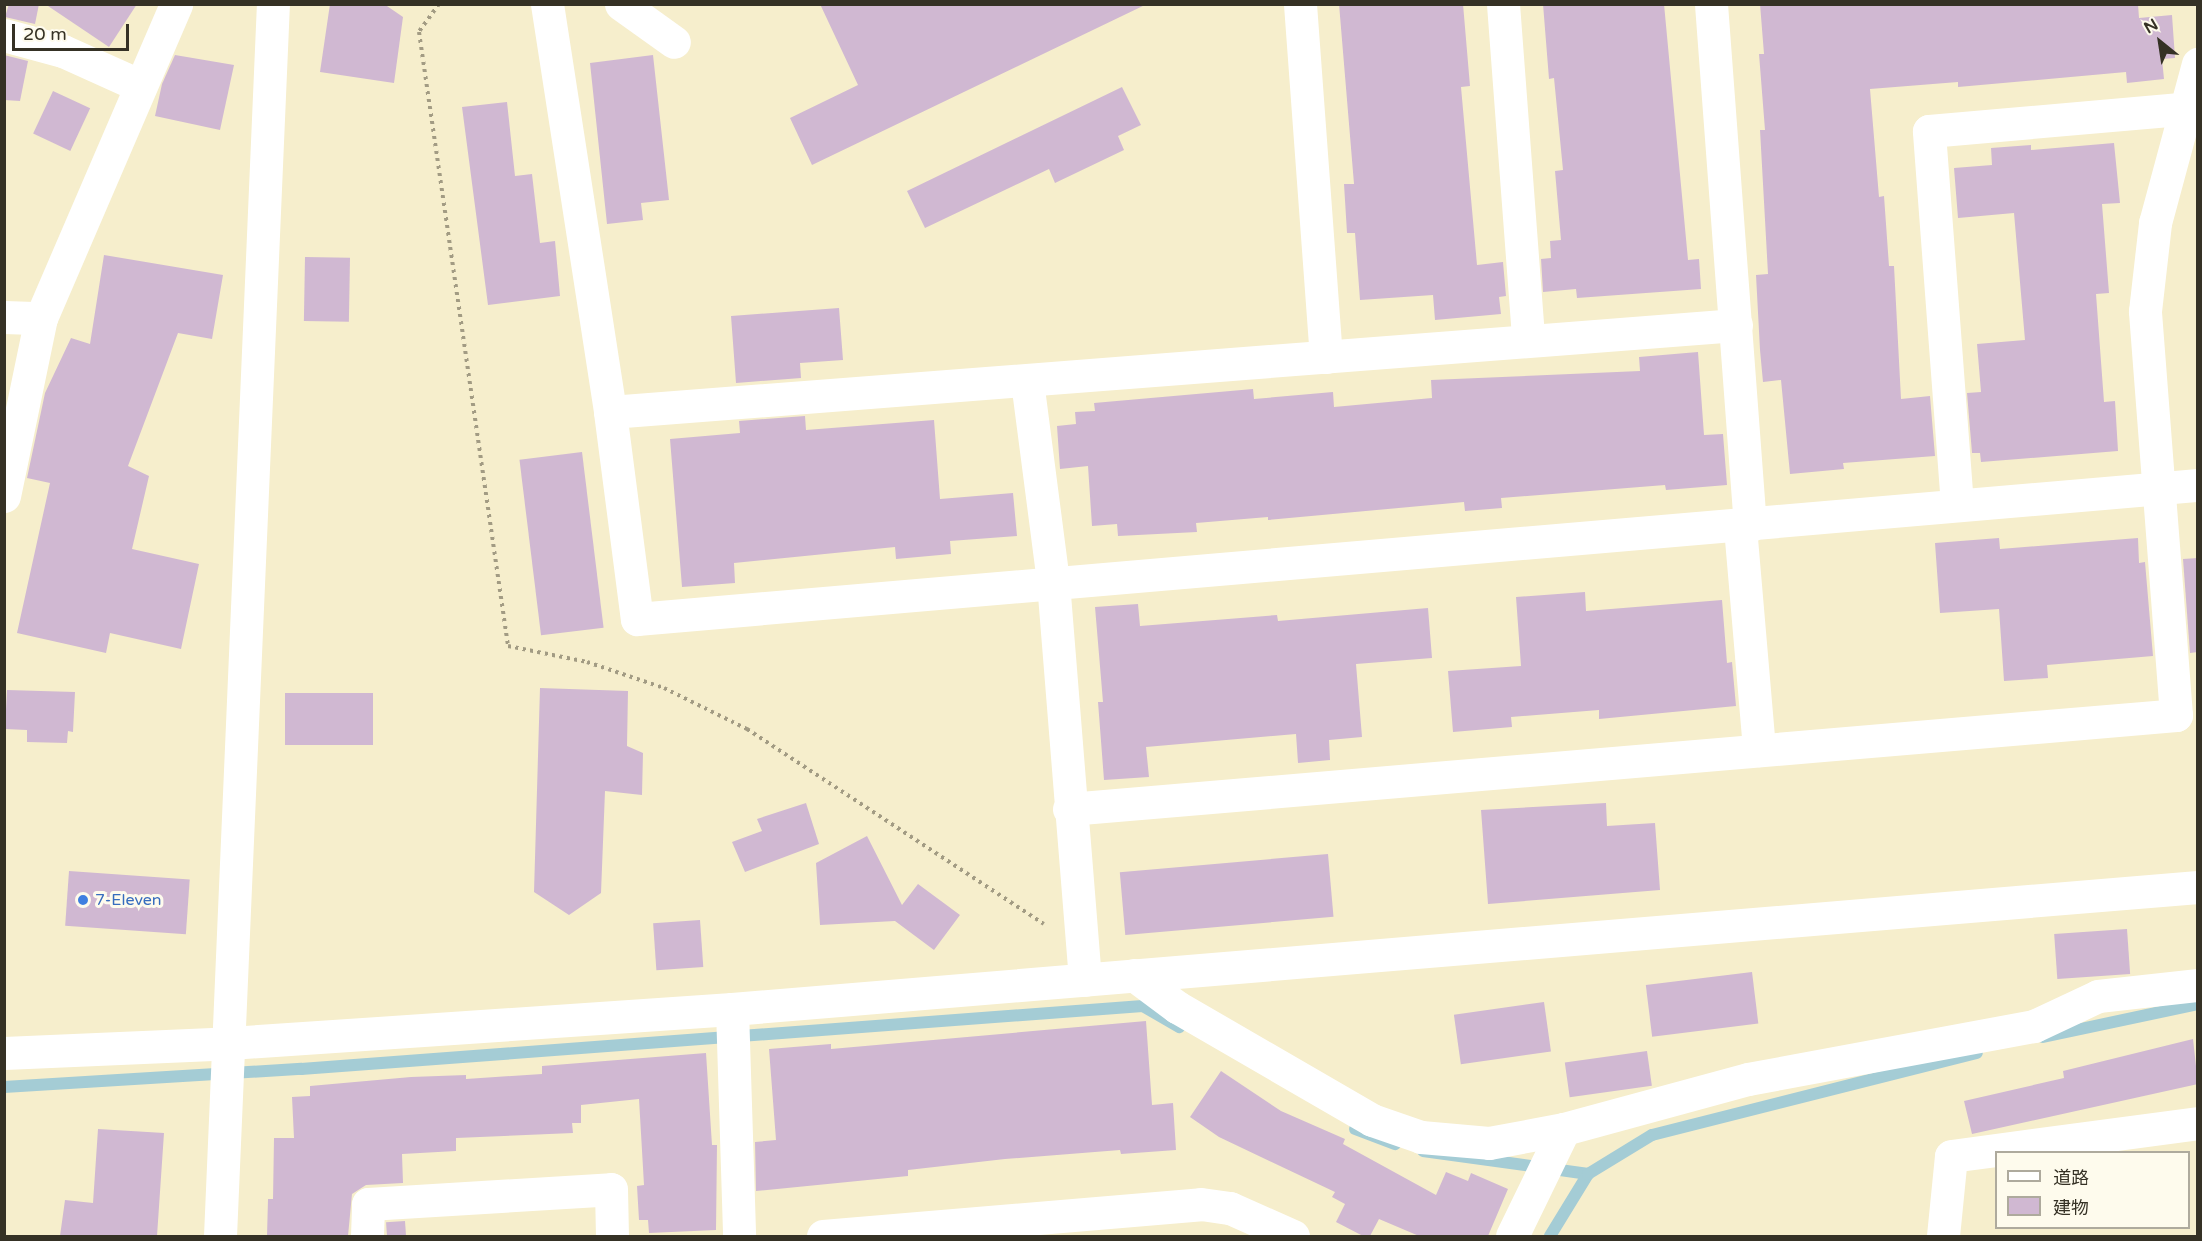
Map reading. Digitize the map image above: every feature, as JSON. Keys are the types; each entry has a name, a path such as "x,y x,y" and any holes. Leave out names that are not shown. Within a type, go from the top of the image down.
{"street":[{"path":"4,496 41,318 176,4"},
{"path":"220,1236 228,1100 273,4"},
{"path":"547,4 610,412 637,619 1053,582 1745,526 1957,505 2198,485"},
{"path":"621,4 674,42"},
{"path":"1300,4 1326,357"},
{"path":"1503,4 1528,340"},
{"path":"1711,4 1736,325 1745,526 1759,750"},
{"path":"4,35 63,51 141,86"},
{"path":"1069,809 2176,715 2145,311 2155,223 2183,109 2198,64"},
{"path":"1957,505 1929,131 2183,109"},
{"path":"4,317 41,318"},
{"path":"610,412 1736,325"},
{"path":"1027,381 1053,582 1069,809 1085,980"},
{"path":"4,1053 229,1052 732,1014 1134,975 2198,887"},
{"path":"1134,975 1177,1007 1372,1120 1421,1137 1489,1143 1564,1128 1748,1079 2034,1026 2098,996 2198,985"},
{"path":"732,1014 739,1236"},
{"path":"1943,1236 1951,1156 2198,1123"},
{"path":"1512,1236 1564,1128"},
{"path":"367,1236 368,1204 611,1189 612,1236"},
{"path":"823,1236 950,1231 1201,1204 1230,1208 1274,1232"}],"building":[{"path":"9,4 39,4 35,24 5,17"},
{"path":"45,4 137,4 109,47"},
{"path":"330,4 384,4 403,17 394,83 320,72"},
{"path":"820,4 1147,4 812,165 790,118 858,85"},
{"path":"1339,4 1463,4 1470,86 1461,87 1477,265 1503,262 1506,296 1499,297 1501,314 1435,320 1433,295 1360,300 1355,233 1347,233 1344,184 1354,184"},
{"path":"1543,4 1664,4 1688,260 1699,259 1701,289 1577,298 1576,289 1543,292 1541,259 1551,258 1550,241 1561,240 1555,171 1563,170 1554,78 1549,79"},
{"path":"1760,4 2138,4 2139,18 2172,15 2175,58 2162,59 2164,79 2127,83 2126,72 1958,87 1958,82 1870,89 1879,197 1884,196 1889,266 1894,266 1901,399 1930,396 1935,456 1843,463 1844,469 1790,474 1781,380 1763,382 1760,350 1756,275 1768,274 1760,130 1765,130 1759,54 1764,54"},
{"path":"4,55 28,61 20,101 4,100"},
{"path":"175,55 234,65 220,130 155,116 162,84"},
{"path":"653,55 669,200 641,203 643,220 607,224 590,63"},
{"path":"1122,87 1141,125 1118,136 1124,150 1055,183 1049,169 925,228 907,191"},
{"path":"53,91 90,108 70,151 33,134"},
{"path":"507,102 515,176 532,174 540,243 555,241 560,296 488,305 462,107"},
{"path":"2114,143 2120,203 2102,204 2109,293 2096,294 2104,402 2115,401 2118,451 1981,462 1980,453 1972,453 1967,393 1981,392 1977,344 2025,340 2014,213 1958,218 1954,168 1992,165 1991,148 2031,145 2031,150"},
{"path":"104,255 223,275 212,339 178,333 128,466 149,476 132,549 199,564 181,649 110,633 106,653 17,633 50,483 27,478 45,393 71,338 90,344"},
{"path":"305,257 350,258 349,322 304,321"},
{"path":"839,308 843,360 800,363 801,378 736,383 731,316"},
{"path":"1698,352 1704,435 1723,434 1727,485 1666,490 1665,485 1501,498 1502,508 1465,511 1464,502 1268,520 1268,517 1196,523 1197,532 1118,536 1117,524 1092,526 1088,466 1060,469 1057,426 1076,424 1075,412 1095,411 1094,403 1253,389 1254,399 1333,392 1334,407 1432,398 1431,380 1640,371 1639,357"},
{"path":"805,416 806,430 934,420 940,499 1013,493 1017,536 950,541 951,554 896,559 895,547 734,563 735,583 682,587 670,439 740,433 739,421"},
{"path":"582,452 604,628 541,635 519,460"},
{"path":"1999,538 2000,549 2138,538 2139,563 2145,562 2153,656 2047,665 2048,678 2004,681 1999,609 1940,613 1935,543"},
{"path":"2198,558 2198,652 2190,653 2183,559"},
{"path":"1585,592 1586,611 1722,600 1727,663 1732,662 1736,706 1599,719 1599,710 1511,717 1512,727 1453,732 1448,671 1521,666 1516,597"},
{"path":"1138,604 1140,626 1277,615 1278,621 1428,608 1432,658 1356,664 1362,737 1329,740 1330,760 1298,763 1296,734 1146,747 1149,777 1104,780 1098,702 1103,702 1095,607"},
{"path":"540,688 628,691 627,746 643,753 642,795 605,791 601,893 569,915 534,892"},
{"path":"7,690 75,692 73,732 68,731 67,743 27,742 27,730 5,729"},
{"path":"285,693 373,693 373,745 285,745"},
{"path":"806,803 819,844 745,872 732,842 762,831 757,819"},
{"path":"1606,803 1607,826 1655,823 1660,890 1488,904 1481,810"},
{"path":"867,836 902,905 918,884 960,915 934,950 895,921 820,925 816,863"},
{"path":"1328,854 1333,917 1125,935 1120,872"},
{"path":"69,871 190,879 186,934 65,926"},
{"path":"700,920 703,967 656,970 653,923"},
{"path":"2127,929 2130,974 2057,979 2054,934"},
{"path":"1752,972 1758,1024 1652,1037 1646,985"},
{"path":"1544,1002 1551,1052 1461,1064 1454,1015"},
{"path":"1146,1021 1152,1105 1173,1103 1176,1150 1121,1154 1120,1150 1005,1159 908,1170 908,1176 756,1191 755,1142 776,1140 769,1049 831,1044 831,1049"},
{"path":"2193,1039 2198,1084 1972,1134 1964,1101 2064,1078 2063,1071"},
{"path":"1647,1051 1652,1086 1570,1097 1565,1063"},
{"path":"706,1053 712,1145 717,1145 716,1230 649,1233 648,1220 639,1220 637,1186 644,1185 639,1099 581,1105 581,1123 572,1123 573,1133 456,1138 456,1151 402,1154 403,1183 366,1185 352,1194 348,1236 267,1236 268,1199 273,1199 274,1138 294,1138 292,1097 310,1096 310,1086 411,1077 466,1075 466,1079 542,1074 542,1066"},
{"path":"1221,1071 1281,1111 1345,1139 1343,1144 1436,1195 1446,1172 1468,1181 1471,1173 1508,1189 1488,1236 1419,1236 1379,1219 1370,1236 1363,1236 1336,1222 1345,1204 1332,1197 1335,1192 1219,1137 1190,1117"},
{"path":"98,1129 164,1133 157,1236 60,1236 65,1200 93,1203"},
{"path":"405,1221 406,1236 387,1236 386,1222"}],"waterway":[{"path":"2043,1037 2198,1004"},
{"path":"4,1087 301,1069 1143,1006 1179,1027"},
{"path":"1550,1236 1588,1174 1652,1135 1977,1053"},
{"path":"1355,1129 1395,1144"},
{"path":"1423,1151 1588,1174"}],"place":[{"name":"7-Eleven","path":"83,900"}]}
